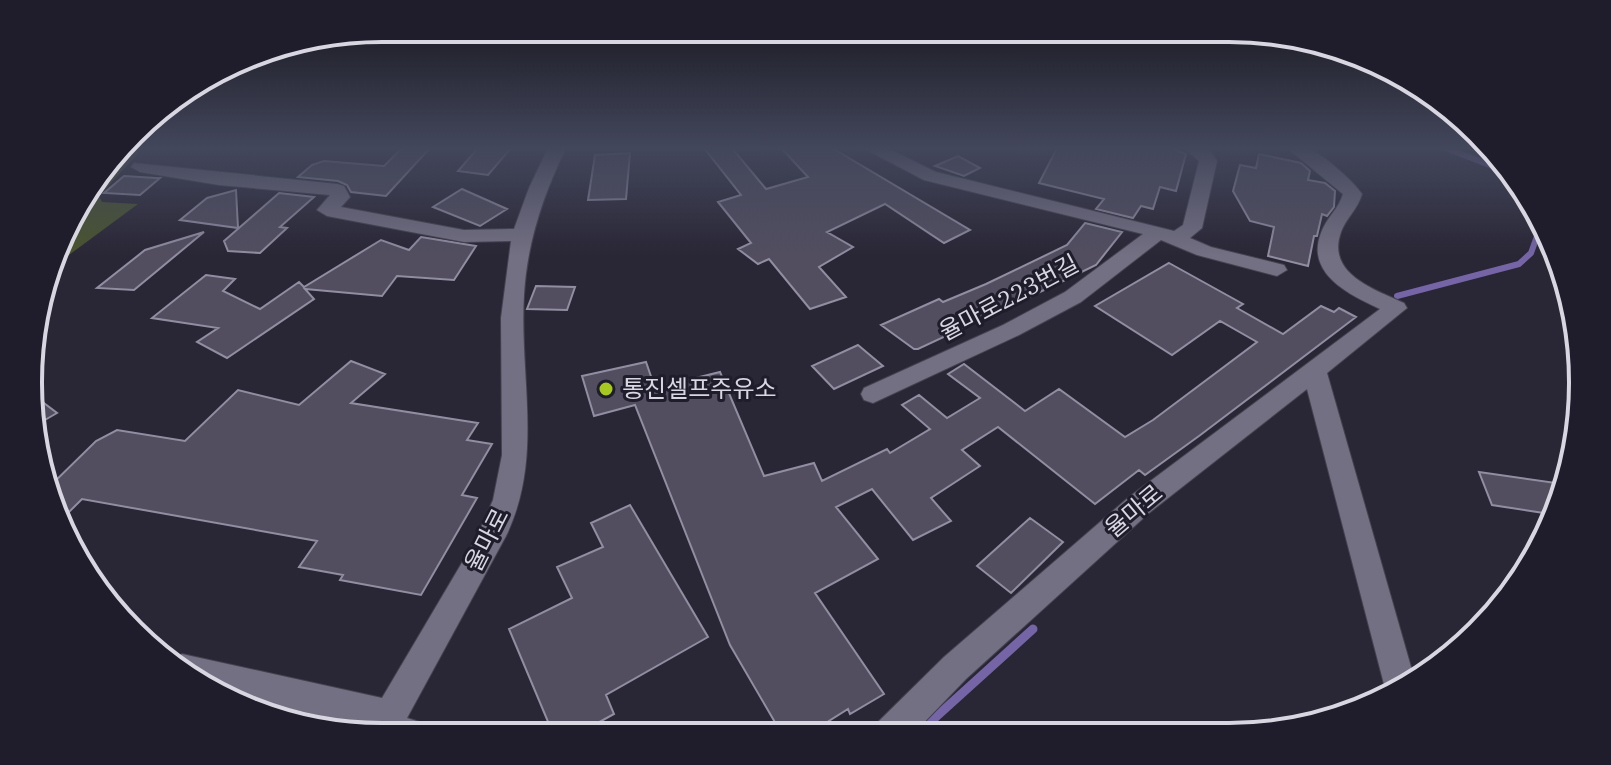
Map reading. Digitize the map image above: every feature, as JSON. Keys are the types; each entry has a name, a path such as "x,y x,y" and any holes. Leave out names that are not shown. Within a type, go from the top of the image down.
{"street":[{"path":"269,184 337,190 341,197 327,210 464,236 522,235"},
{"name":"율마로","path":"386,723 491,537 507,502 514,463 516,389 512,316 522,235 540,184"},
{"path":"958,184 1167,236 1204,251 1277,270"},
{"name":"율마로223번길","path":"873,394 1011,330 1073,297 1167,236 1192,228 1203,184"},
{"name":"율마로","path":"901,723 955,668 1139,505 1396,308 1333,272 1328,254 1330,235 1347,212 1353,194 1344,184"},
{"path":"1314,371 1398,677"},
{"path":"214,678 368,722"}],"green space":[{"path":"106,184 110,184 99,196 102,202 138,204 66,257 77,232"}],"building":[{"path":"115,184 153,184 140,195 104,193"},
{"path":"344,184 397,184 386,196 351,192"},
{"path":"591,184 627,184 626,199 588,200"},
{"path":"732,184 762,184 766,189 785,184 892,184 970,230 944,243 885,204 827,232 853,247 819,267 846,297 810,309 769,259 758,264 738,249 751,243 718,202 741,195"},
{"path":"1042,184 1178,184 1176,191 1160,187 1153,209 1141,206 1133,218 1096,209 1104,199"},
{"path":"1235,184 1326,184 1335,191 1334,207 1327,216 1322,214 1317,236 1314,236 1308,266 1268,256 1274,227 1250,221 1233,191"},
{"path":"462,189 507,209 480,226 433,207"},
{"path":"236,190 238,228 180,220 207,198"},
{"path":"279,193 314,197 280,227 287,228 260,253 228,251 224,241"},
{"path":"1085,223 1122,232 1096,265 918,349 881,325 939,299 943,302 986,284 1067,245"},
{"path":"204,232 134,290 97,288 145,250"},
{"path":"421,237 476,246 454,280 397,276 382,296 305,289 314,299 227,358 197,342 218,328 152,318 206,275 235,279 223,291 260,309 299,282 304,287 381,240 409,250"},
{"path":"1169,263 1243,304 1237,308 1283,334 1321,306 1334,312 1339,308 1356,317 1145,475 1139,470 1095,504 998,427 962,450 980,466 931,498 951,521 913,540 872,489 836,507 878,559 815,593 884,694 850,714 848,709 826,723 775,723 730,645 635,405 594,416 582,376 646,362 655,388 720,372 764,476 814,463 822,481 887,449 890,453 930,429 902,405 919,395 947,418 980,398 948,374 964,364 1025,411 1059,389 1125,437 1153,420 1257,342 1220,321 1172,355 1095,306"},
{"path":"536,286 575,287 567,310 527,309"},
{"path":"858,345 883,366 834,389 812,366"},
{"path":"351,361 385,374 351,403 478,423 467,440 492,444 462,495 477,498 421,595 340,580 343,575 299,567 317,541 82,499 68,513 56,480 96,441 117,430 185,441 238,390 299,405"},
{"path":"43,402 57,413 44,420"},
{"path":"1479,472 1554,483 1543,513 1492,505"},
{"path":"630,505 708,637 606,695 614,714 598,723 549,723 509,629 572,598 557,567 603,547 591,523"},
{"path":"1030,518 1063,542 1011,593 977,566"}],"waterway":[{"path":"1397,296 1519,264 1531,253 1537,238"},
{"path":"929,723 1033,629"}],"place":[{"name":"통진셀프주유소","path":"606,389"}]}
